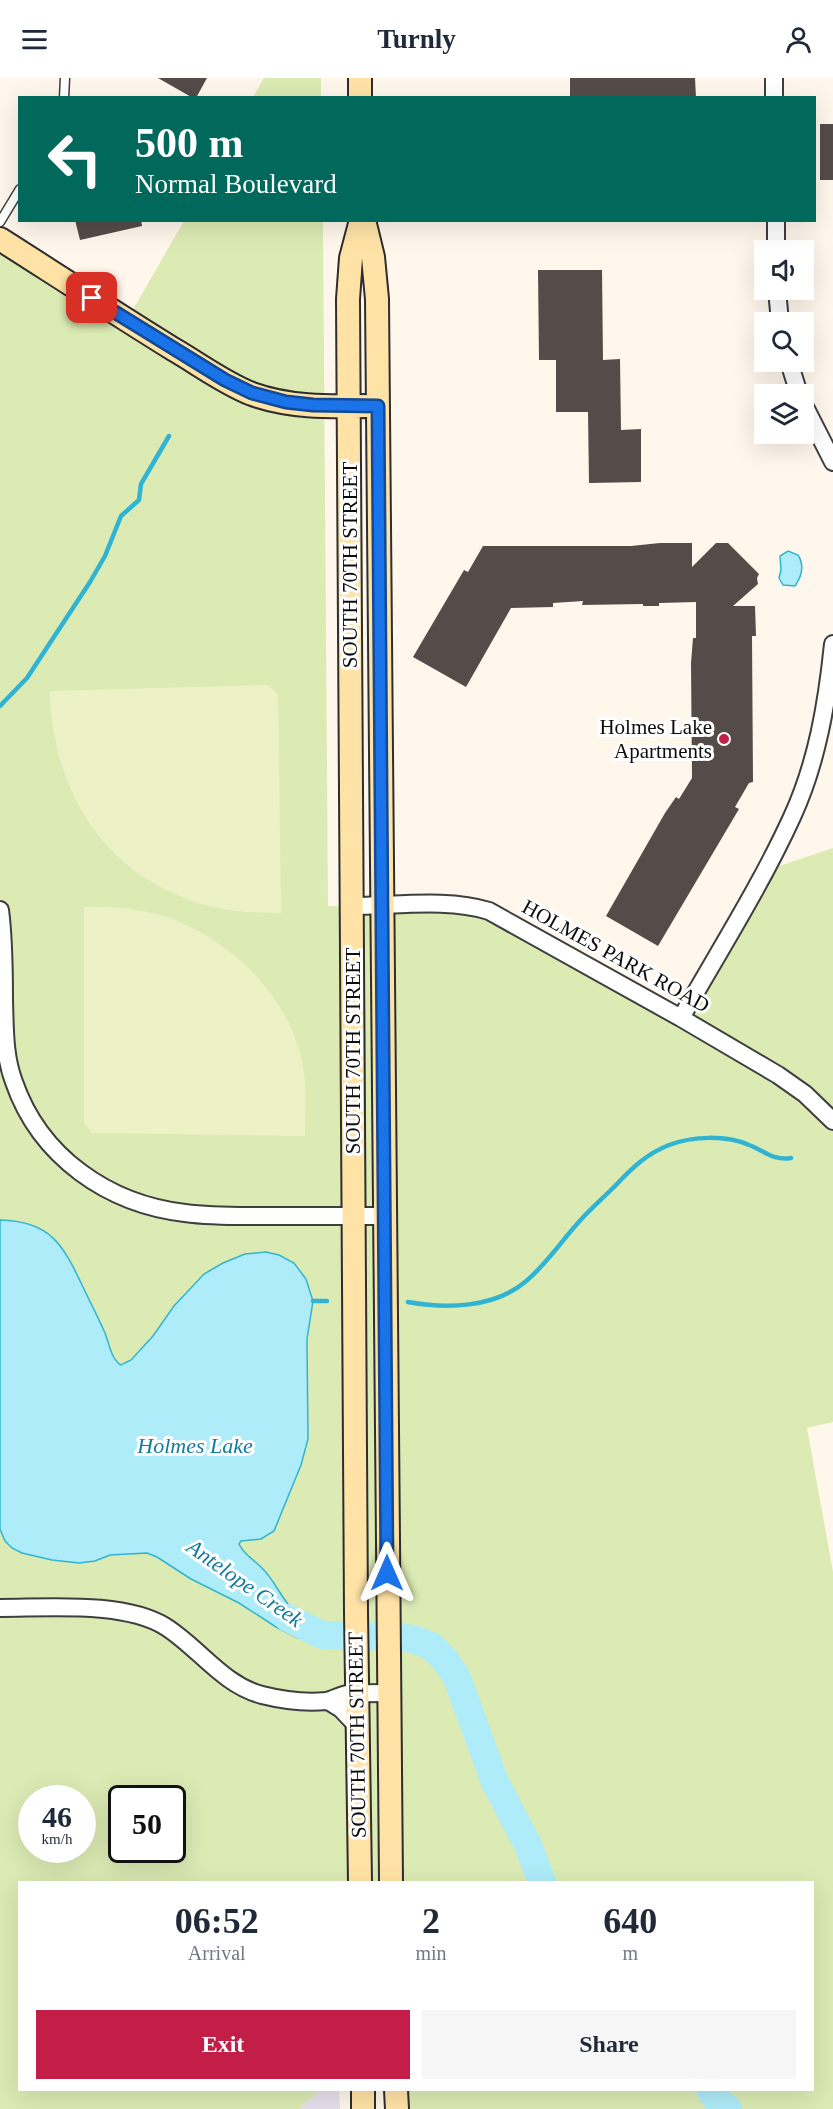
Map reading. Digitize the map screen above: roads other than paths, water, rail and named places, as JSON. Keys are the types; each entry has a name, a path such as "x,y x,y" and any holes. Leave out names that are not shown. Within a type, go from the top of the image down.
{"main road":[{"path":"360,78 360,96"},
{"name":"SOUTH 70TH STREET","path":"360,1881 351,906 349,275 354,242 362,222"},
{"name":"SOUTH 70TH STREET","path":"363,222 376,276 386,1216 390,1881"},
{"path":"0,239 139,328 240,388 269,399 286,402 378,406"},
{"path":"363,2091 363,2109"},
{"path":"396,2091 396,2109"}],"street":[{"path":"774,78 774,96"},
{"path":"776,222 776,240"},
{"path":"814,425 833,462"},
{"path":"681,1018 764,871 792,816 808,775 821,728 829,685 833,644"},
{"name":"HOLMES PARK ROAD","path":"351,906 453,905 489,911 778,1075 805,1095 833,1121"},
{"path":"0,910 4,963 5,1031 13,1082 38,1129 64,1160 110,1191 171,1211 215,1215 386,1216"},
{"path":"0,1608 109,1610 149,1618 173,1632 223,1675 250,1691 280,1699 328,1701 341,1695 389,1693"},
{"path":"328,1701 341,1709 357,1726"}],"lane":[{"path":"64,96 65,78"},
{"path":"0,222 18,192"}],"water":[{"path":"788,551 798,555 802,567 801,575 795,586 783,585 779,578 780,556"},
{"name":"Holmes Lake","path":"0,1220 32,1225 53,1238 76,1272 100,1321 113,1355 121,1365 131,1360 153,1336 174,1306 204,1274 245,1254 266,1252 279,1255 294,1263 306,1279 313,1301 307,1339 308,1439 301,1465 274,1531 261,1539 241,1541 239,1544 246,1554 266,1572 290,1607 317,1627 322,1635 317,1639 298,1638 276,1627 239,1603 191,1579 147,1553 110,1555 95,1561 79,1563 22,1553 5,1541 0,1529"}],"waterway":[{"path":"0,706 27,678 90,582 105,556 121,516 139,500 141,484 169,436"},
{"path":"408,1302 454,1306 484,1302 513,1291 539,1269 582,1219 633,1168 646,1157 669,1145 699,1138 720,1138 755,1147 774,1157 791,1158"},
{"path":"313,1301 327,1301"},
{"name":"Antelope Creek","path":"288,1618 322,1635 401,1637 433,1647 457,1678 495,1782 528,1845 542,1881"},
{"name":"Antelope Creek","path":"711,2091 728,2109"}],"place":[{"name":"Holmes Lake Apartments","path":"724,739"}]}
